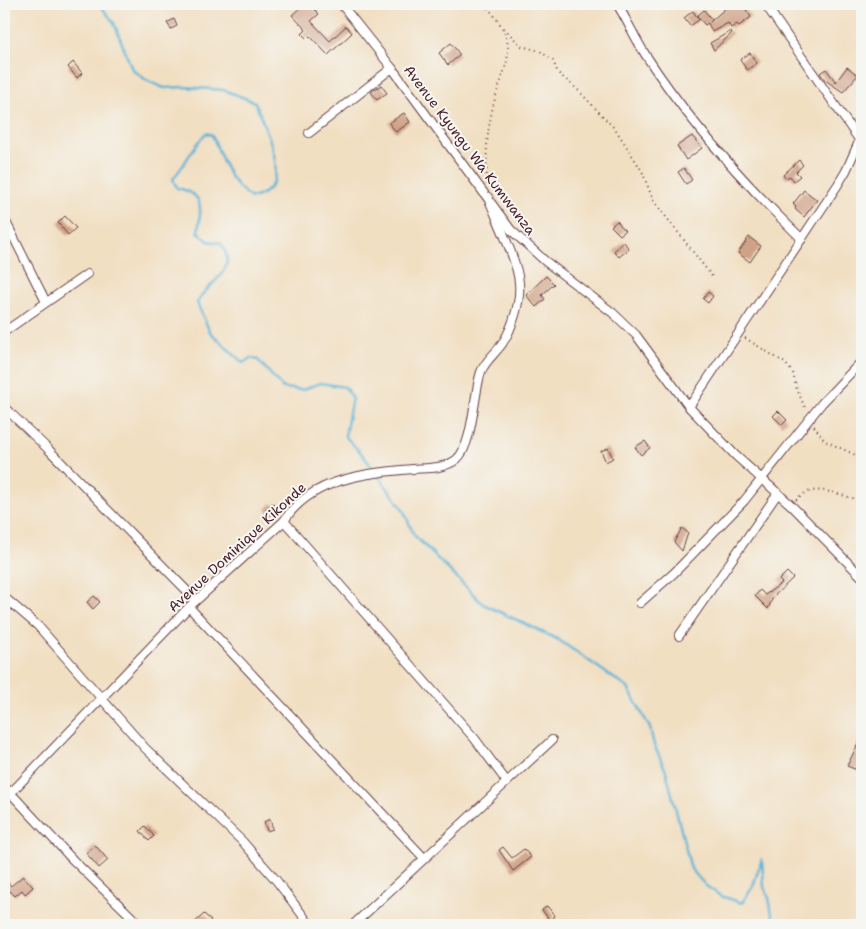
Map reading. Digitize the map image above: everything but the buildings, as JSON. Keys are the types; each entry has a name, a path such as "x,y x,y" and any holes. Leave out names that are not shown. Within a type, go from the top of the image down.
{"street":[{"name":"Avenue Kyungu Wa Kumwanza","path":"341,4 392,68 511,230 527,245 613,313 636,335 689,407 736,456 763,478 862,577"},
{"path":"617,4 651,62 702,133 748,185 802,239"},
{"path":"689,407 846,171 861,138 765,4"},
{"path":"309,133 392,68"},
{"name":"Avenue Dominique Kikonde","path":"4,800 196,600 284,521 290,512 309,495 326,486 375,472 440,467 458,458 468,436 481,372 502,344 517,304 520,282 488,197"},
{"path":"4,218 46,302"},
{"path":"4,332 87,274"},
{"path":"640,603 674,573 763,478 810,418 862,360"},
{"path":"4,408 48,449 196,600"},
{"path":"679,636 778,493"},
{"path":"284,521 475,739 507,782"},
{"path":"4,596 38,626 158,761 242,840 276,880 310,925"},
{"path":"190,607 424,858"},
{"path":"353,925 552,740"},
{"path":"4,786 72,860 140,925"}],"path":[{"path":"484,4 521,46 540,51 553,61 558,73 578,89 616,130 642,171 653,200 675,226 714,279"},
{"path":"488,197 486,149 490,117 509,58 508,40 504,28"},
{"path":"738,334 785,363 793,373 796,387 820,437 862,458"},
{"path":"792,506 803,492 812,490 862,500"}],"waterway":[{"path":"99,4 114,23 132,69 146,80 164,88 185,87 224,90 255,102 271,142 276,171 273,183 265,192 251,198 231,177 212,135 206,133 173,179 177,188 193,194 197,198 200,209 198,232 208,241 221,243 226,253 225,269 197,303 210,332 243,363 251,358 258,360 283,388 302,390 320,383 345,387 352,397 345,436 362,454 403,509 414,535 483,604 559,640 628,688 650,728 654,745 666,771 691,869 706,886 721,896 742,903 753,886 762,859 764,887 769,898 774,925"}]}
